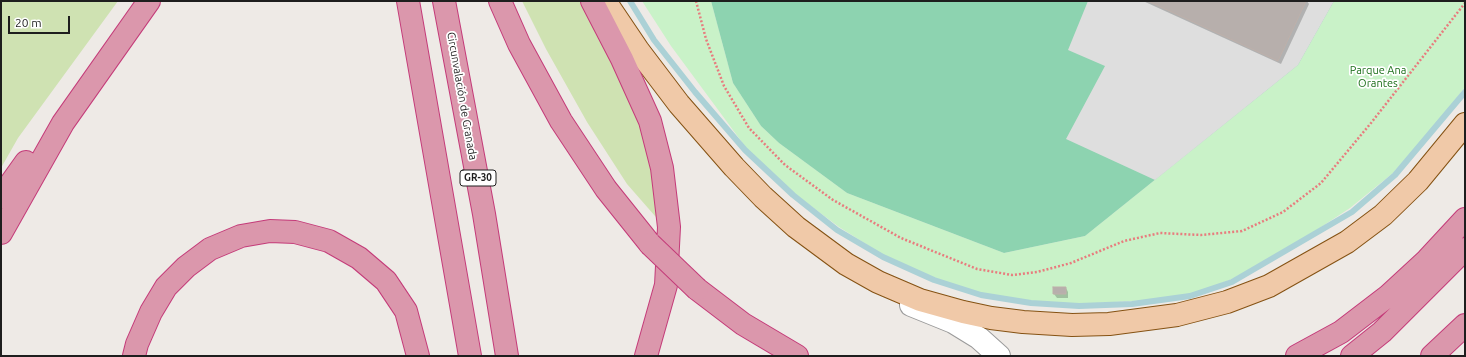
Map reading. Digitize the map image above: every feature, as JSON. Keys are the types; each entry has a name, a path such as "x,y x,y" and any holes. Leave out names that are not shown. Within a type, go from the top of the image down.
{"highway":[{"path":"1,233 63,123 149,1"},
{"path":"408,1 470,356"},
{"name":"Circunvalación de Granada","path":"444,1 484,214 507,356"},
{"path":"500,1 519,44 561,121 606,188 650,244 697,289 743,324 797,356"},
{"path":"592,1 622,59 650,121 662,168 669,228 666,284 646,356"},
{"path":"1,197 36,150 63,123"},
{"path":"1297,356 1341,332 1388,296 1427,260 1465,219"},
{"path":"134,356 137,344 151,312 166,287 186,268 210,249 241,236 270,231 295,232 329,241 359,258 386,282 406,311 418,356"},
{"path":"1352,356 1387,327 1465,249"},
{"path":"1432,356 1465,325"}],"main road":[{"path":"605,1 638,50 679,104 762,197 820,246 846,264 878,282 920,300 963,312 1023,322 1072,325 1109,324 1177,315 1227,302 1269,286 1309,265 1347,242 1383,215 1418,181 1465,124"}],"street":[{"path":"878,282 897,297 953,322 979,338 999,356"}],"path":[{"path":"696,1 706,39 724,86 749,128 785,165 833,200 901,238 977,269 1012,275 1038,272 1071,263 1124,242 1160,233 1201,235 1242,230 1283,212 1321,183 1371,123 1465,3"}],"green space":[{"path":"1,1 118,1 18,138 1,168"},
{"path":"522,1 580,1 629,89 647,140 662,224 627,184 587,122 546,49"},
{"name":"Parque Ana Orantes","path":"642,1 711,1 733,83 761,126 779,143 847,193 1004,253 1085,236 1298,65 1334,1 1465,1 1465,87 1442,117 1393,173 1350,208 1309,235 1237,277 1201,291 1167,299 1080,304 1031,301 981,294 934,279 885,256 839,227 796,195 747,149 671,46"},
{"path":"711,1 1334,1 1298,65 1085,236 1004,253 847,193 779,143 761,126 733,83"}],"shaded area":[{"path":"1088,1 1334,1 1298,65 1155,180 1066,139 1105,66 1068,50"}],"building":[{"path":"1148,1 1306,1 1278,61"},
{"path":"1053,287 1066,287 1066,294 1053,294"}],"waterway":[{"path":"630,1 654,40 695,92 745,150 793,195 837,230 883,257 934,280 981,295 1031,303 1079,306 1132,304 1190,296 1232,282 1352,212 1395,175 1465,92"}]}
